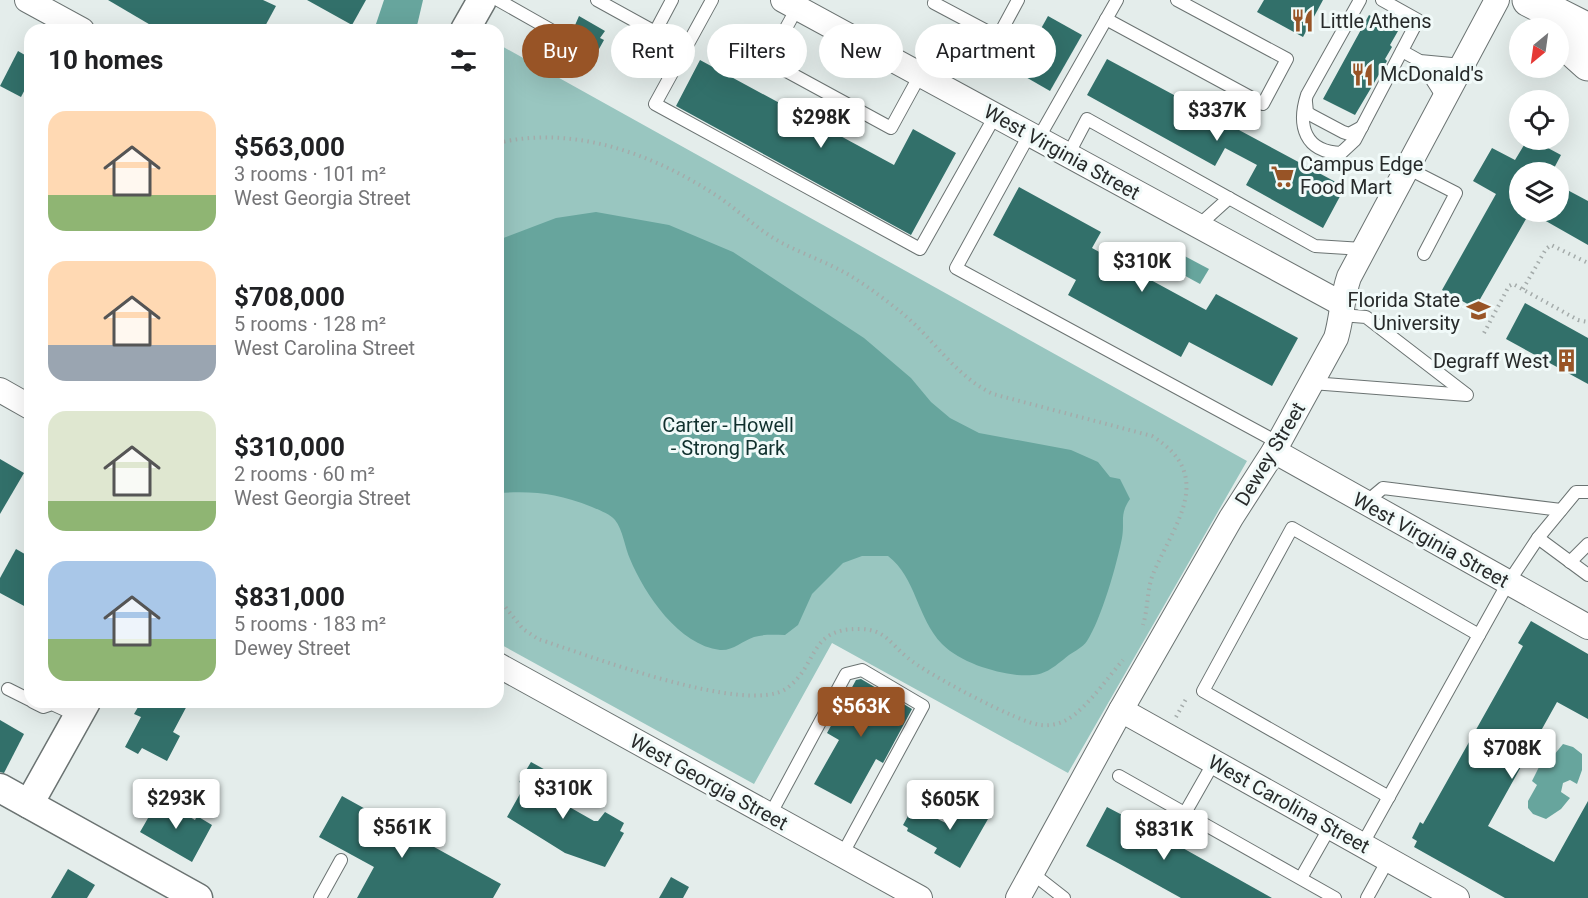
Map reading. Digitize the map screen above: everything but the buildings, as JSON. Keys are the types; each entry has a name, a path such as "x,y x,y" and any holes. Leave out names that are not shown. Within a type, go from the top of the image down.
{"main road":[{"path":"1518,0 1538,18"},
{"path":"1529,0 1588,30"},
{"path":"1569,47 1588,64"}],"street":[{"path":"468,24 482,0"},
{"name":"Dewey Street","path":"1018,898 1121,710 1231,518 1276,447 1336,338 1349,277 1497,0"},
{"path":"35,2 72,24"},
{"name":"West Virginia Street","path":"790,4 915,72"},
{"name":"West Virginia Street","path":"925,78 1198,226 1342,309"},
{"path":"0,390 24,404"},
{"name":"West Virginia Street","path":"1276,447 1365,503 1588,627"},
{"name":"West Georgia Street","path":"504,668 920,898"},
{"path":"29,804 82,709"},
{"name":"West Carolina Street","path":"1121,710 1457,898"},
{"path":"0,788 198,898"}],"lane":[{"path":"498,0 540,24"},
{"path":"597,0 655,32 672,0"},
{"path":"712,0 655,104 920,249 995,116"},
{"path":"935,0 934,3 998,37 1018,0"},
{"path":"1117,0 957,268 1276,447"},
{"path":"1106,19 1263,104 1287,59 1177,0"},
{"path":"1359,0 1307,95 1303,108 1303,122 1310,141 1321,151 1341,153 1351,146 1418,20 1382,0"},
{"path":"790,4 768,61 891,128 918,78"},
{"path":"1402,51 1420,61 1462,65"},
{"path":"1420,61 1444,99"},
{"path":"1307,95 1305,107 1311,115 1349,134 1363,126"},
{"path":"1068,155 1087,119 1316,246 1363,249"},
{"path":"1407,168 1456,193 1424,254"},
{"path":"1198,226 1229,198"},
{"path":"1312,382 1467,395 1366,317 1342,309"},
{"path":"1365,503 1383,488 1561,510"},
{"path":"1362,845 1508,583 1538,538 1576,492 1588,492"},
{"path":"1389,797 1203,691 1292,528 1479,635"},
{"path":"1538,538 1588,575"},
{"path":"1570,562 1588,544"},
{"path":"770,815 846,674 862,670 923,706 842,855"},
{"path":"8,688 24,697"},
{"path":"1185,813 1214,762"},
{"path":"1119,776 1335,898"},
{"path":"1300,878 1330,827"},
{"path":"1367,898 1388,860"},
{"path":"320,898 341,861"},
{"path":"1032,873 1064,898"}],"path":[{"path":"504,142 551,137 590,140 665,166 715,194 758,228 784,244 853,277 904,314 964,376 982,389 993,394 1152,436 1167,445 1178,459 1184,472 1186,503 1170,543 1152,576 1147,613 1139,634"},
{"path":"1523,289 1546,249 1551,245 1588,263"},
{"path":"1484,333 1509,286 1513,284 1578,320 1588,322"},
{"path":"504,605 523,628 538,639 716,693 749,697 769,695 787,689 818,643 828,635 843,630 872,630 894,642 908,658 989,705 1041,725 1057,724 1070,718 1126,657"},
{"path":"1172,723 1186,699"}],"green space":[{"name":"Carter - Howell - Strong Park","path":"504,47 522,57 522,78 559,78 1247,461 1068,773 832,643 754,784 504,646"}],"shaded area":[{"path":"384,0 423,0 417,24 376,24"},
{"path":"596,212 669,225 733,252 864,338 911,378 931,402 950,418 979,433 1071,450 1098,462 1110,477 1120,479 1130,499 1123,514 1122,538 1103,606 1085,643 1051,669 1040,674 1017,675 977,665 958,656 942,644 927,622 905,575 888,556 862,556 843,563 812,594 798,625 785,635 758,636 729,649 720,650 691,639 665,616 636,573 620,529 610,516 592,507 556,496 524,492 504,493 504,238 556,218"},
{"path":"1177,252 1209,269 1200,284 1169,267"},
{"path":"1563,744 1573,747 1582,754 1582,770 1577,784 1570,780 1563,783 1561,792 1570,798 1561,809 1546,819 1533,814 1528,808 1528,801 1537,785 1532,781 1542,761 1549,761"}],"place":[{"name":"Little Athens","path":"1302,21"},
{"name":"McDonald's","path":"1362,74"},
{"name":"Campus Edge Food Mart","path":"1282,176"},
{"name":"Florida State University","path":"1478,311"},
{"name":"Degraff West","path":"1567,361"}]}
